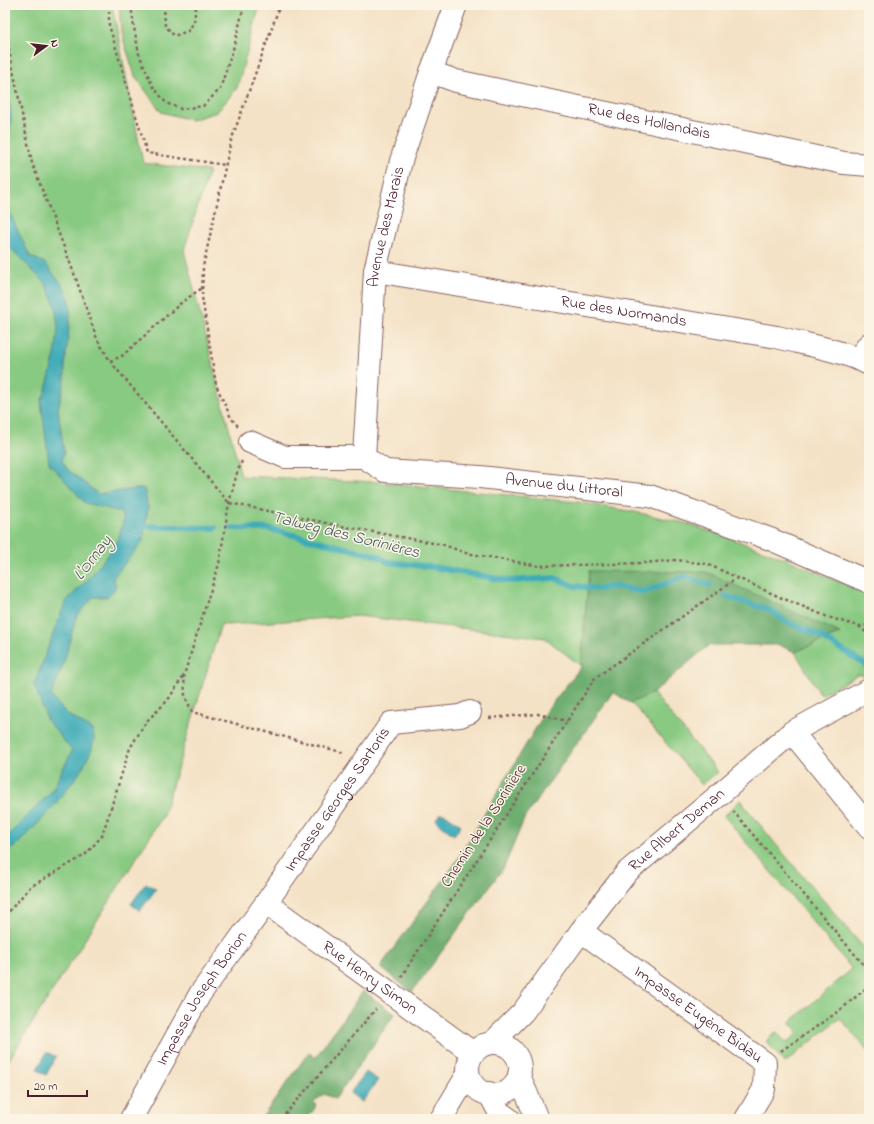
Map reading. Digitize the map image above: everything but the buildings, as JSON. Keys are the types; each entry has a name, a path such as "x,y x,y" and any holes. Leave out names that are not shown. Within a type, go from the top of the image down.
{"street":[{"name":"Avenue des Marais","path":"364,457 375,271 401,161 431,72 456,5"},
{"name":"Rue des Hollandais","path":"431,72 456,81 844,163 869,164"},
{"name":"Rue des Normands","path":"375,271 777,337 865,356"},
{"path":"250,442 285,457 364,457"},
{"name":"Avenue du Littoral","path":"364,457 385,471 480,477 650,496 770,539 869,582"},
{"name":"Rue Albert Deman","path":"473,1053 480,1047 493,1042 523,1012 581,931 626,872 792,732 869,690"},
{"name":"Impasse Georges Sartoris","path":"266,903 391,723 460,716 470,712"},
{"path":"792,732 869,827"},
{"name":"Rue Henry Simon","path":"266,903 473,1053"},
{"name":"Impasse Joseph Borion","path":"131,1119 200,994 266,903"},
{"name":"Impasse Eugène Bidau","path":"581,931 765,1063 764,1089 746,1119"},
{"name":"Rue Albert Deman","path":"500,1088 520,1066 515,1053 523,1012"},
{"path":"493,1042 504,1044 515,1053"},
{"path":"473,1053 468,1066 468,1074 474,1085 500,1088 537,1119"},
{"path":"442,1117 468,1074"},
{"path":"442,1117 500,1088"},
{"path":"500,1088 499,1112 509,1119"},
{"path":"500,1088 532,1119"}],"path":[{"path":"109,5 109,25 147,153 225,165"},
{"path":"131,5 139,54 152,85 166,103 181,109 203,106 220,90 235,43 244,5"},
{"path":"164,5 165,25 174,36 188,31 194,22 196,5"},
{"path":"5,916 30,887 85,855 102,836 130,748 146,722 168,700 184,675 219,564 229,502 237,473 250,442 231,418 216,385 202,297 203,268 231,141 280,5"},
{"path":"5,19 10,55 32,162 97,338 110,361 229,502 341,526 444,545 466,553 539,566 644,563 677,560 707,564 828,617 858,626 869,625"},
{"path":"110,361 122,356 182,302 202,288"},
{"name":"Chemin de la Sorinière","path":"281,1119 390,993 595,678 737,578"},
{"path":"858,626 869,635"},
{"path":"184,675 185,696 192,712 367,758"},
{"path":"470,712 483,718 538,714 567,721"},
{"path":"719,795 869,971"},
{"path":"765,1063 839,1011 869,986"}],"green space":[{"path":"5,5 112,5 143,163 209,171 184,250 241,476 378,482 577,502 635,512 685,523 787,559 869,595 869,676 866,678 859,674 821,695 795,652 839,634 589,571 581,666 545,638 358,616 227,625 221,624 163,816 5,1066"},
{"path":"119,5 260,5 237,88 217,112 191,120 161,112 135,76 121,32"},
{"path":"589,571 706,572 840,633 795,652 779,645 709,645 653,693 630,703 613,692 525,817 504,867 412,992 380,967 454,865 546,711 581,667"},
{"path":"653,693 718,772 702,785 630,703"},
{"path":"740,800 869,954 869,1052 840,1018 785,1063 766,1041 777,1032 786,1043 799,1033 789,1023 852,969 724,816"},
{"path":"363,991 395,1014 335,1099 324,1094 314,1102 317,1105 307,1119 261,1119 309,1052 315,1058"}],"water":[{"path":"5,89 10,107 11,121 5,153"},
{"path":"5,212 11,216 30,256 45,263 64,287 70,301 65,380 58,409 64,452 62,460 67,469 98,494 144,488 148,507 143,541 113,578 116,587 108,597 93,597 76,617 65,659 51,696 68,715 93,730 94,739 92,749 81,771 49,812 16,846 5,852 5,838 51,792 72,751 47,720 34,685 65,602 91,576 117,542 124,519 120,512 85,503 49,463 41,401 45,393 55,355 58,328 55,305 45,283 5,243"},
{"path":"440,814 445,814 461,825 454,835 438,823 436,819"},
{"path":"146,883 156,889 140,911 131,904"},
{"path":"47,1052 56,1057 46,1075 37,1069"},
{"path":"366,1072 378,1080 362,1102 350,1093"}],"waterway":[{"name":"Talweg des Sorinières","path":"136,526 215,528"},
{"name":"Talweg des Sorinières","path":"231,528 269,529 378,556 388,562 433,567 510,581 555,578 575,586 599,589 615,586 644,592 684,577 710,585"},
{"path":"725,596 770,610 785,621 818,635 869,667"}],"water label":[{"name":"L'Ornay","path":"93,558"}]}
